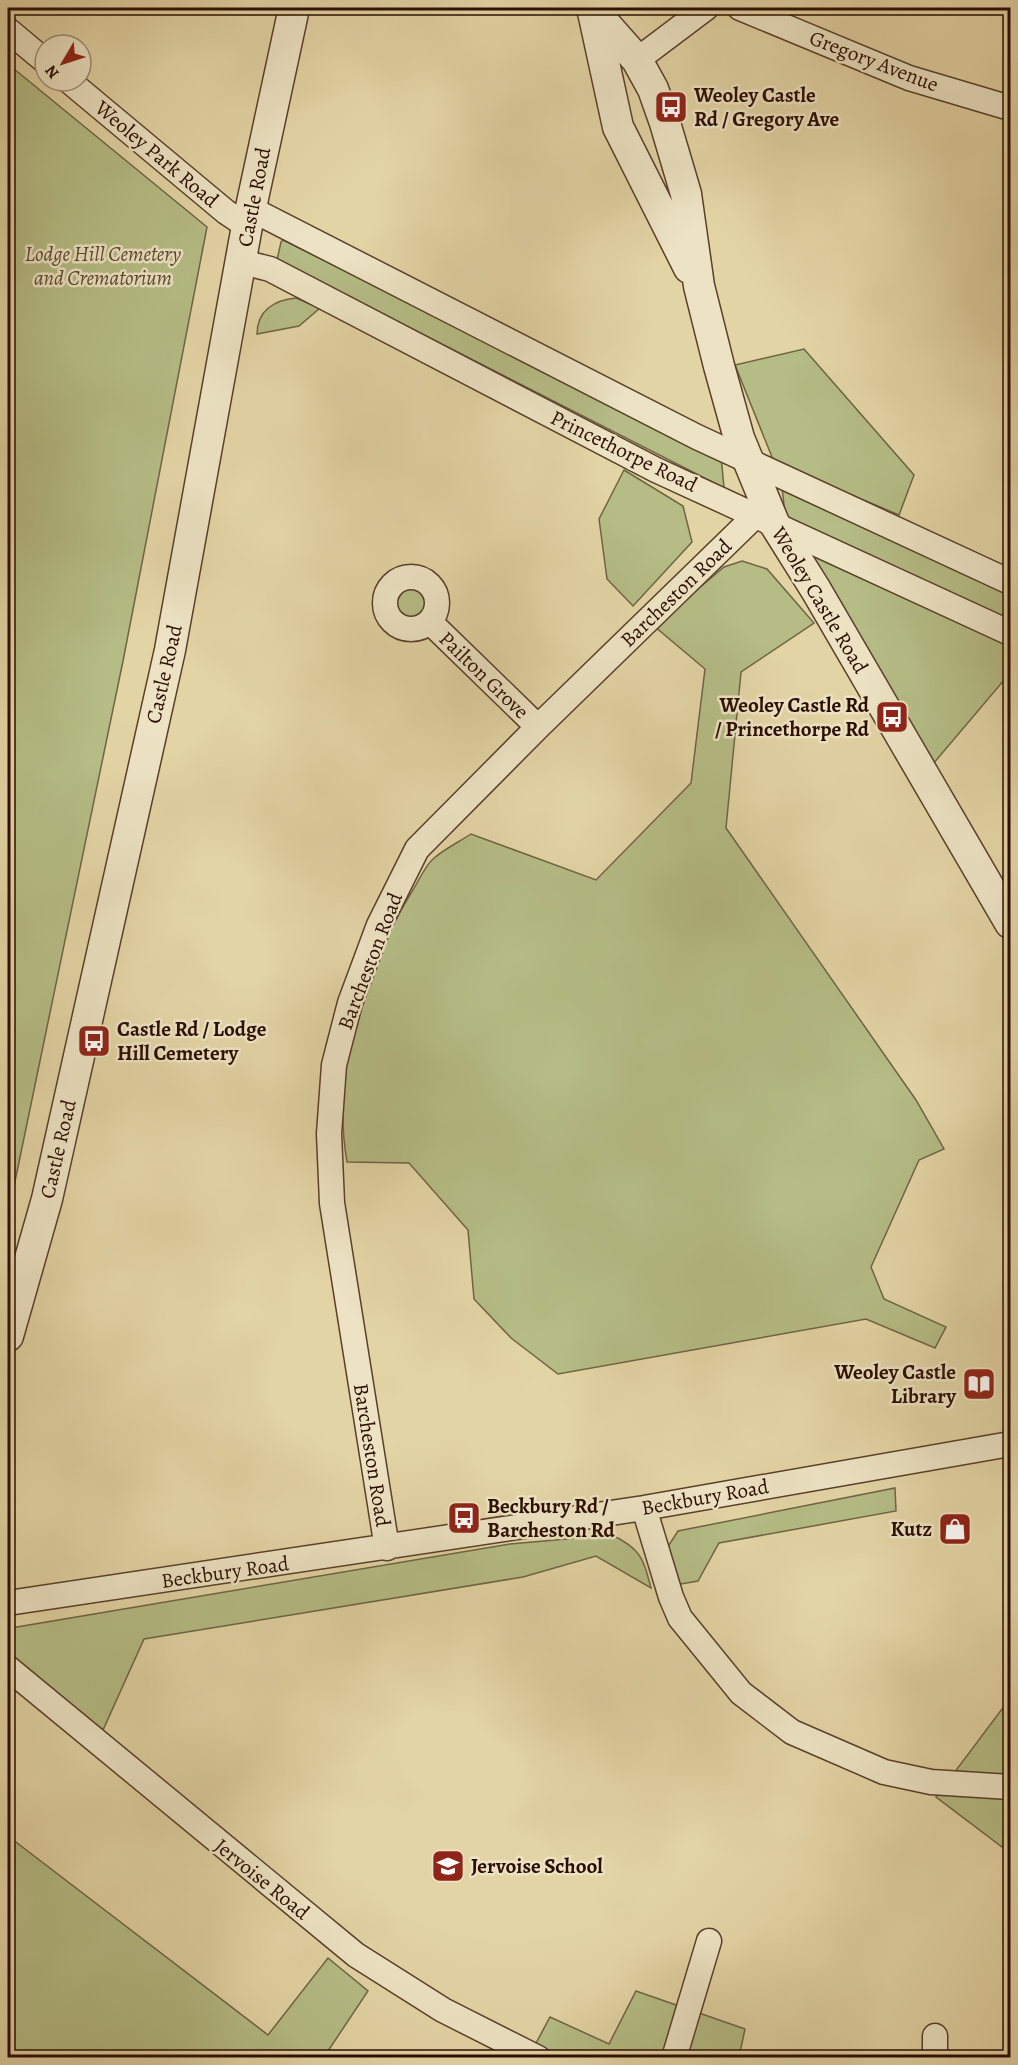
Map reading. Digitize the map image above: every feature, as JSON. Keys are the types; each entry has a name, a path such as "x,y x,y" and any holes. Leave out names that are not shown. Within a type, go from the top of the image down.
{"street":[{"name":"Castle Road","path":"8,1336 47,1199 170,650 249,217 294,8"},
{"path":"637,60 706,8"},
{"name":"Gregory Avenue","path":"740,8 909,78 1011,108"},
{"name":"Weoley Castle Road","path":"592,9 637,60 656,98 686,194 699,286 736,427 765,519 816,590 1011,923"},
{"name":"Weoley Castle Road","path":"592,9 618,128 651,197 699,286"},
{"path":"8,30 33,51"},
{"name":"Weoley Park Road","path":"85,93 249,217"},
{"path":"249,217 747,461 1011,582"},
{"name":"Princethorpe Road","path":"242,262 270,269 656,470 1011,633"},
{"name":"Barcheston Road","path":"387,1548 332,1203 329,1134 334,1065 350,1003 379,925 417,849 538,727 765,519"},
{"name":"Pailton Grove","path":"430,622 538,727"},
{"name":"Beckbury Road","path":"8,1603 644,1508 1011,1444"},
{"path":"644,1508 671,1597 681,1618 741,1693 792,1732 884,1772 931,1782 1011,1787"},
{"name":"Jervoise Road","path":"8,1668 356,1955 443,2010 538,2058"},
{"path":"674,2058 708,1941"}],"green space":[{"name":"Lodge Hill Cemetery and Crematorium","path":"8,64 33,84 33,93 43,93 207,227 123,661 8,1215"},
{"path":"283,240 721,455 724,488 277,260"},
{"path":"296,298 320,308 299,326 257,334 260,319 269,308 281,301"},
{"path":"804,349 914,475 899,515 774,462 735,365"},
{"path":"624,470 683,506 692,542 633,606 607,579 599,519"},
{"path":"782,488 1010,591 1010,623 786,522"},
{"path":"793,541 1010,643 1010,673 933,764"},
{"path":"742,561 767,569 814,623 741,672 726,828 916,1100 944,1149 919,1160 871,1267 884,1299 946,1327 935,1348 866,1319 558,1374 511,1338 474,1299 468,1230 409,1163 347,1162 343,1128 344,1093 355,1023 366,988 394,923 427,866 442,852 471,834 596,880 691,783 705,669 654,626 724,567"},
{"path":"411,583 420,584 427,589 432,596 432,614 427,621 420,626 411,627 402,626 395,621 390,614 389,605 390,596 395,589 402,584"},
{"path":"895,1488 896,1511 719,1543 698,1581 681,1584 678,1581 667,1548 678,1531"},
{"path":"612,1535 635,1550 646,1569 651,1588 596,1556 523,1577 144,1639 103,1730 8,1654 8,1632 11,1628 510,1544"},
{"path":"1005,1705 1010,1709 1010,1853 936,1797"},
{"path":"8,1836 268,2035 328,1958 368,1991 324,2057 8,2057"},
{"path":"636,1991 745,2029 739,2057 568,2057 535,2045 550,2017 609,2044"}],"place":[{"name":"Weoley Castle Rd / Gregory Ave","path":"671,107"},
{"name":"Weoley Castle Rd / Princethorpe Rd","path":"892,717"},
{"name":"Castle Rd / Lodge Hill Cemetery","path":"94,1041"},
{"name":"Weoley Castle Library","path":"979,1384"},
{"name":"Beckbury Rd / Barcheston Rd","path":"464,1518"},
{"name":"Kutz","path":"955,1529"},
{"name":"Jervoise School","path":"448,1866"}]}
